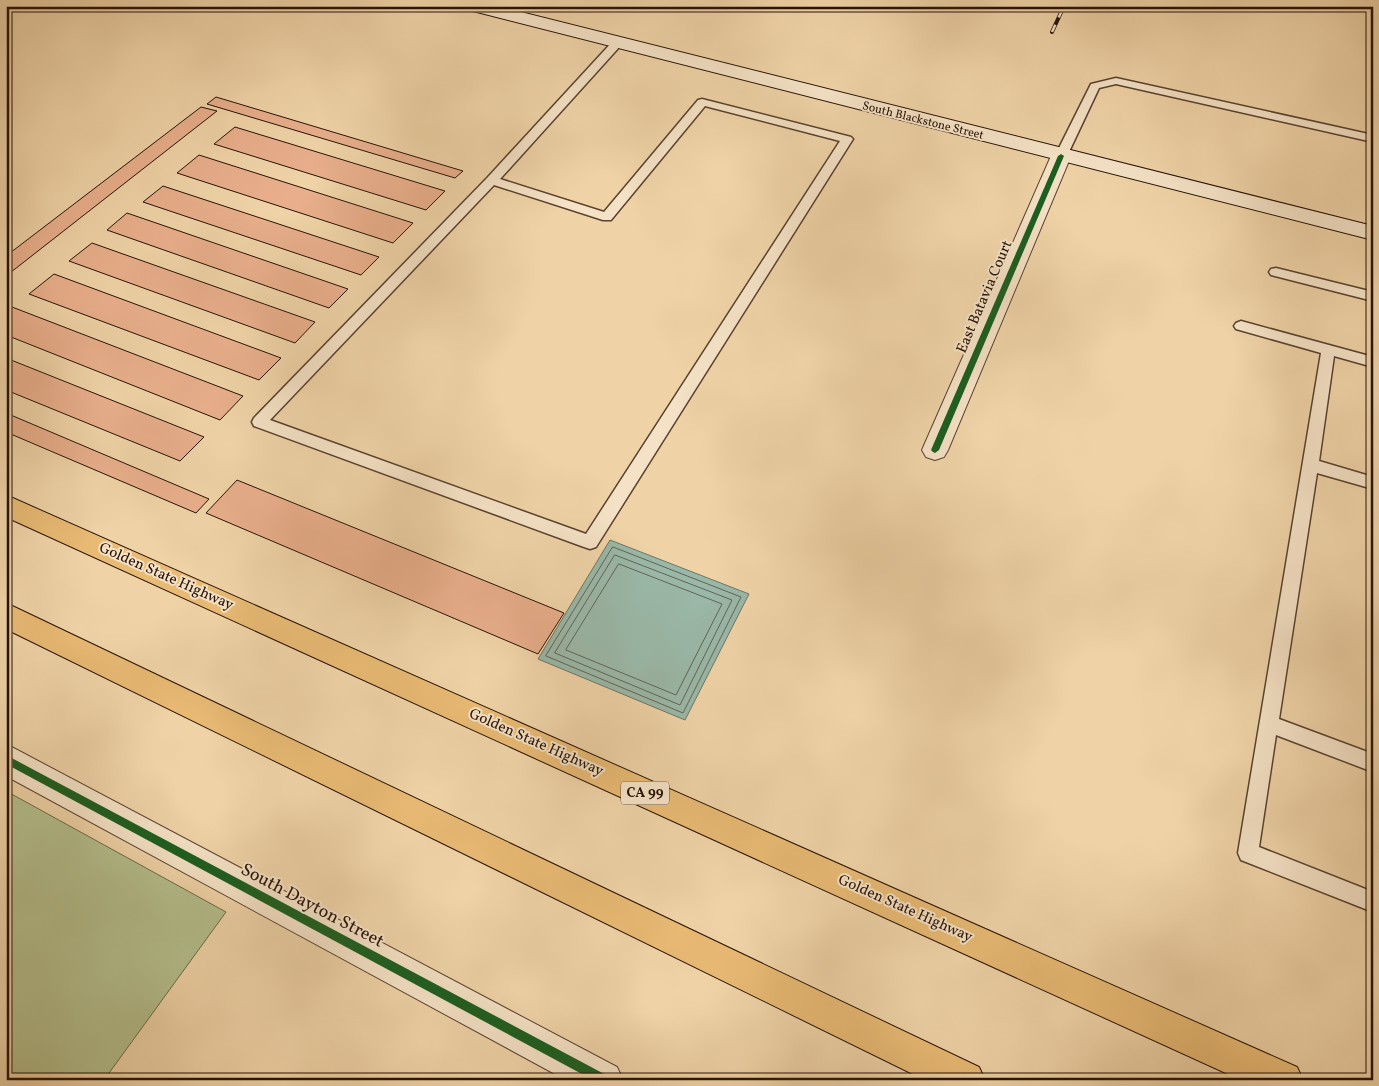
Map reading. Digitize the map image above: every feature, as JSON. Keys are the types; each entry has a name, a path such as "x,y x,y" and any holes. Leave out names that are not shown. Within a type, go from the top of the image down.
{"highway":[{"name":"Golden State Highway","path":"6,505 1284,1080"},
{"path":"6,614 966,1080"}],"main road":[{"name":"South Blackstone Street","path":"475,6 1061,156 1373,233"},
{"name":"East Batavia Court","path":"935,450 1061,156"},
{"name":"South Dayton Street","path":"6,759 604,1080"}],"lane":[{"path":"492,180 607,217 702,102 847,139 590,542 259,422 492,180 618,42"},
{"path":"1061,156 1095,86 1116,81 1373,139"},
{"path":"1276,272 1373,298"},
{"path":"1241,326 1373,362"},
{"path":"1328,350 1248,853 1373,902"},
{"path":"1310,465 1373,483"},
{"path":"1269,724 1373,763"}],"green space":[{"path":"6,791 226,912 104,1080 6,1080"}],"water":[{"path":"610,540 749,594 685,720 538,659"}],"building":[{"path":"216,97 463,171 455,178 207,104"},
{"path":"201,107 217,111 6,276 6,256"},
{"path":"235,127 445,191 426,210 214,144"},
{"path":"199,155 413,223 393,243 177,173"},
{"path":"163,186 379,257 361,275 143,202"},
{"path":"127,213 348,289 329,308 107,230"},
{"path":"92,243 315,322 295,343 69,261"},
{"path":"54,274 281,358 259,380 29,294"},
{"path":"12,307 243,396 220,420 6,335 6,311"},
{"path":"6,358 204,437 180,461 6,390"},
{"path":"6,413 209,499 196,513 6,432"},
{"path":"237,480 564,613 538,654 206,513"}],"railway":[{"path":"1052,32 1064,6"}],"cycle path":[{"path":"935,450 1061,156"},
{"path":"6,759 604,1080"}]}
